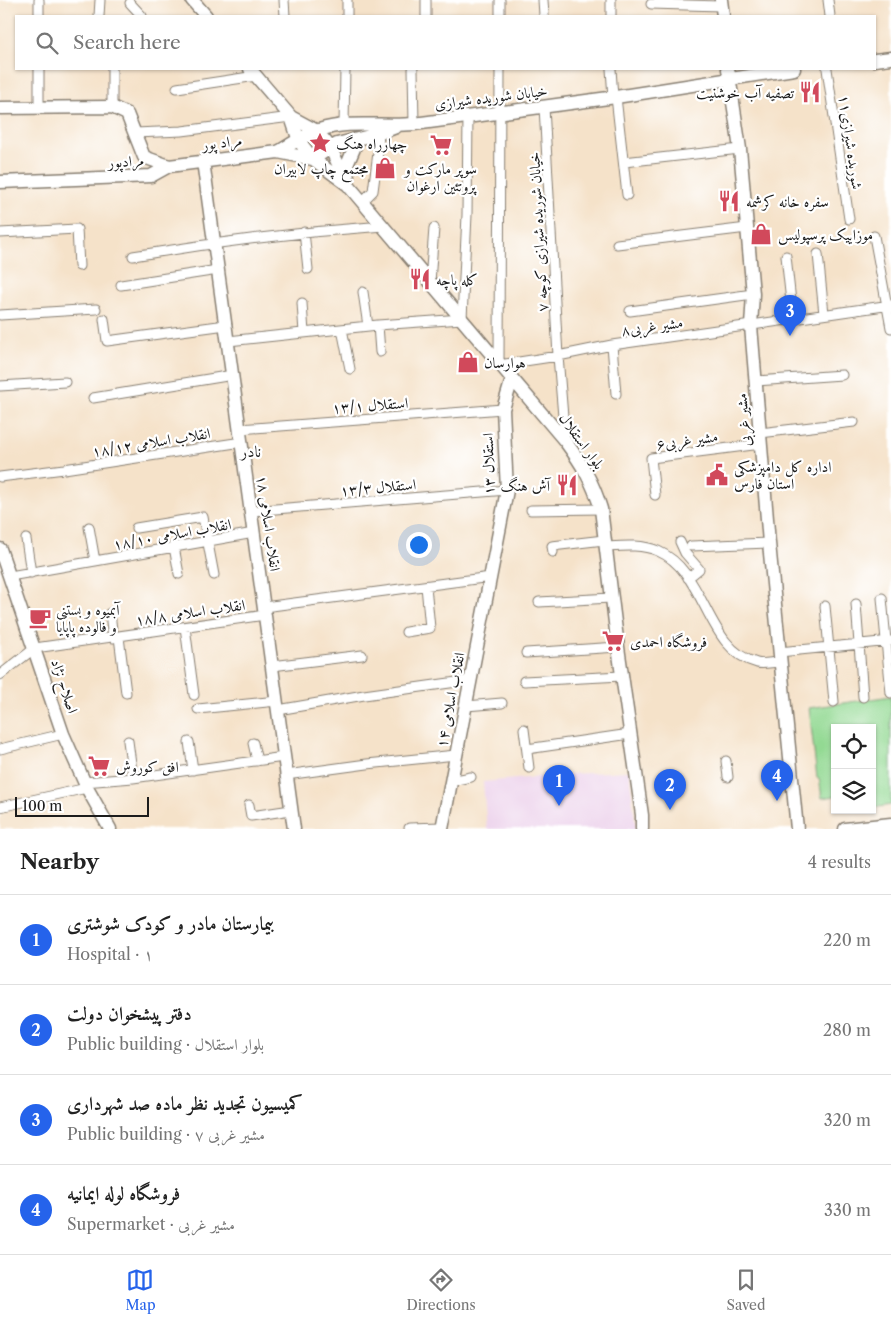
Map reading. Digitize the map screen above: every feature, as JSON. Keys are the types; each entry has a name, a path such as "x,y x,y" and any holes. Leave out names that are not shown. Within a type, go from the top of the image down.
{"main road":[{"path":"192,0 202,15"},
{"path":"876,60 891,58"},
{"name":"خیابان شوریده شیرازی","path":"299,141 317,131 344,125 414,124 614,97 729,74 773,70"},
{"name":"بلوار استقلال","path":"253,72 291,117 317,131 330,147 348,185"},
{"name":"مشیر غربی","path":"729,74 740,149 753,294 751,326 755,381 797,829"},
{"path":"0,108 112,107"},
{"name":"مرادپور","path":"112,107 127,114 144,157 170,166"},
{"name":"بلوار استقلال","path":"291,117 299,141 313,159 348,185 565,441 594,487 601,509 611,598 642,815 642,829"},
{"name":"خیابان شوریده شیرازی","path":"313,159 337,144 378,134 399,125"},
{"path":"348,185 347,165 358,139"},
{"name":"مراد پور","path":"278,152 299,141"},
{"name":"مراد پور","path":"170,166 278,152 313,159"},
{"name":"۱۸ انقلاب اسلامی","path":"203,161 294,829"},
{"name":"مرادپور","path":"0,182 150,176 170,166"},
{"name":"۱۳ استقلال","path":"490,578 508,490 503,409 512,379"},
{"name":"اصلاح نژاد","path":"0,548 64,734 86,785 110,829"},
{"name":"۱۴ انقلاب اسلامی","path":"442,828 490,578"},
{"path":"642,815 651,829"},
{"path":"845,829 891,824"}],"street":[{"path":"39,0 39,15"},
{"path":"100,0 100,15"},
{"path":"284,0 286,15"},
{"path":"347,0 347,15"},
{"path":"426,0 426,15"},
{"path":"500,0 500,15"},
{"path":"543,0 544,15"},
{"path":"610,0 610,15"},
{"path":"828,0 830,15"},
{"path":"130,3 141,15"},
{"path":"650,4 722,7"},
{"path":"39,70 40,107"},
{"path":"112,70 112,107"},
{"path":"344,125 345,70"},
{"path":"413,70 414,124"},
{"path":"499,365 500,70"},
{"path":"611,70 627,195"},
{"name":"شوریده شیرازی۱۱","path":"827,70 849,219"},
{"path":"177,88 253,72"},
{"name":"خیابان شوریده شیرازی کوچه ۷","path":"544,107 558,356 565,441"},
{"path":"228,341 462,319 467,215 468,116"},
{"path":"135,133 182,131 291,117"},
{"path":"362,202 372,191 377,166 378,134"},
{"path":"624,162 740,149"},
{"path":"133,256 304,232 383,226"},
{"path":"430,282 434,228"},
{"path":"617,244 747,228"},
{"path":"0,233 77,230 79,266"},
{"path":"304,232 308,269"},
{"path":"874,236 889,305 891,328"},
{"path":"818,254 824,314"},
{"path":"786,256 793,320"},
{"path":"121,285 218,270"},
{"path":"363,292 380,352"},
{"path":"630,311 753,294"},
{"path":"302,303 304,333"},
{"name":"مشیر غربی۸","path":"499,365 612,345 889,305"},
{"path":"0,315 96,309"},
{"path":"104,319 107,341 226,325"},
{"path":"342,329 350,369"},
{"path":"612,345 616,394"},
{"path":"93,398 233,375"},
{"path":"755,381 842,375"},
{"path":"0,386 65,382"},
{"name":"۱۳/۱ استقلال","path":"240,428 503,409"},
{"path":"761,438 854,422"},
{"name":"مشیر غربی۶","path":"654,494 651,458 761,438"},
{"name":"۱۸/۱۲ انقلاب اسلامی","path":"0,477 242,442"},
{"name":"۱۳/۳ استقلال","path":"251,511 508,490"},
{"path":"531,510 601,509"},
{"path":"136,528 204,517 214,575"},
{"path":"89,527 95,561"},
{"name":"۱۸/۱۰ انقلاب اسلامی","path":"10,576 254,533"},
{"path":"26,539 31,573"},
{"path":"680,542 685,553 699,569 688,578"},
{"path":"553,552 552,546 604,543 646,547 659,552 680,567 699,593 726,643 738,653 758,664 780,657 829,647 888,642"},
{"path":"691,546 769,543"},
{"path":"174,547 178,574"},
{"name":"۱۸/۸ انقلاب اسلامی","path":"35,648 185,628 264,611 403,589 490,578"},
{"path":"406,632 430,628 426,586"},
{"path":"539,602 611,598"},
{"path":"882,598 888,642 891,693"},
{"path":"856,604 863,697"},
{"path":"825,606 834,702"},
{"path":"110,613 126,693"},
{"path":"185,628 194,695"},
{"path":"526,653 618,647"},
{"path":"0,674 35,648"},
{"path":"272,666 362,655"},
{"path":"524,681 622,676"},
{"path":"198,709 277,706 470,680"},
{"path":"466,706 502,702"},
{"path":"524,729 529,768"},
{"path":"0,749 64,734"},
{"path":"527,749 630,734"},
{"path":"128,741 133,778"},
{"path":"189,742 193,770"},
{"path":"254,743 257,761"},
{"path":"286,775 456,755"},
{"path":"0,806 86,785 284,757"},
{"path":"726,761 728,777"},
{"path":"451,781 472,777"},
{"path":"249,805 251,816 291,810"},
{"path":"408,828 442,828"}],"shaded area":[{"path":"629,771 636,829 487,829 483,782"}],"green space":[{"path":"891,696 891,805 876,807 876,724 831,724 831,797 822,798 819,778 817,778 809,708"}],"place":[{"name":"تصفیه آب خوشنیت","path":"810,92"},
{"name":"چهارراه هنگ","path":"320,143"},
{"name":"سوپر مارکت و پروتئین ارغوان","path":"441,145"},
{"name":"مجتمع چاپ لابيران","path":"385,168"},
{"name":"سفره خانه کرشمه","path":"729,201"},
{"name":"موزاییک پرسپولیس","path":"761,234"},
{"name":"کله پاچه","path":"420,279"},
{"name":"کمیسیون تجدید نظر ماده صد شهرداری","path":"790,336"},
{"name":"هوارسان","path":"468,362"},
{"name":"اداره کل دامپزشکی استان فارس","path":"717,475"},
{"name":"آش هنگ","path":"567,485"},
{"name":"آبمیوه و بستنی و فالوده پاپایا","path":"40,618"},
{"name":"فروشگاه احمدی","path":"613,641"},
{"name":"افق کوروش","path":"99,766"},
{"name":"فروشگاه لوله ایمانیه","path":"777,801"},
{"name":"بیمارستان مادر و کودک شوشتری","path":"559,806"},
{"name":"دفتر پیشخوان دولت","path":"670,810"}],"district":[{"name":"نادر","path":"251,451"}]}
